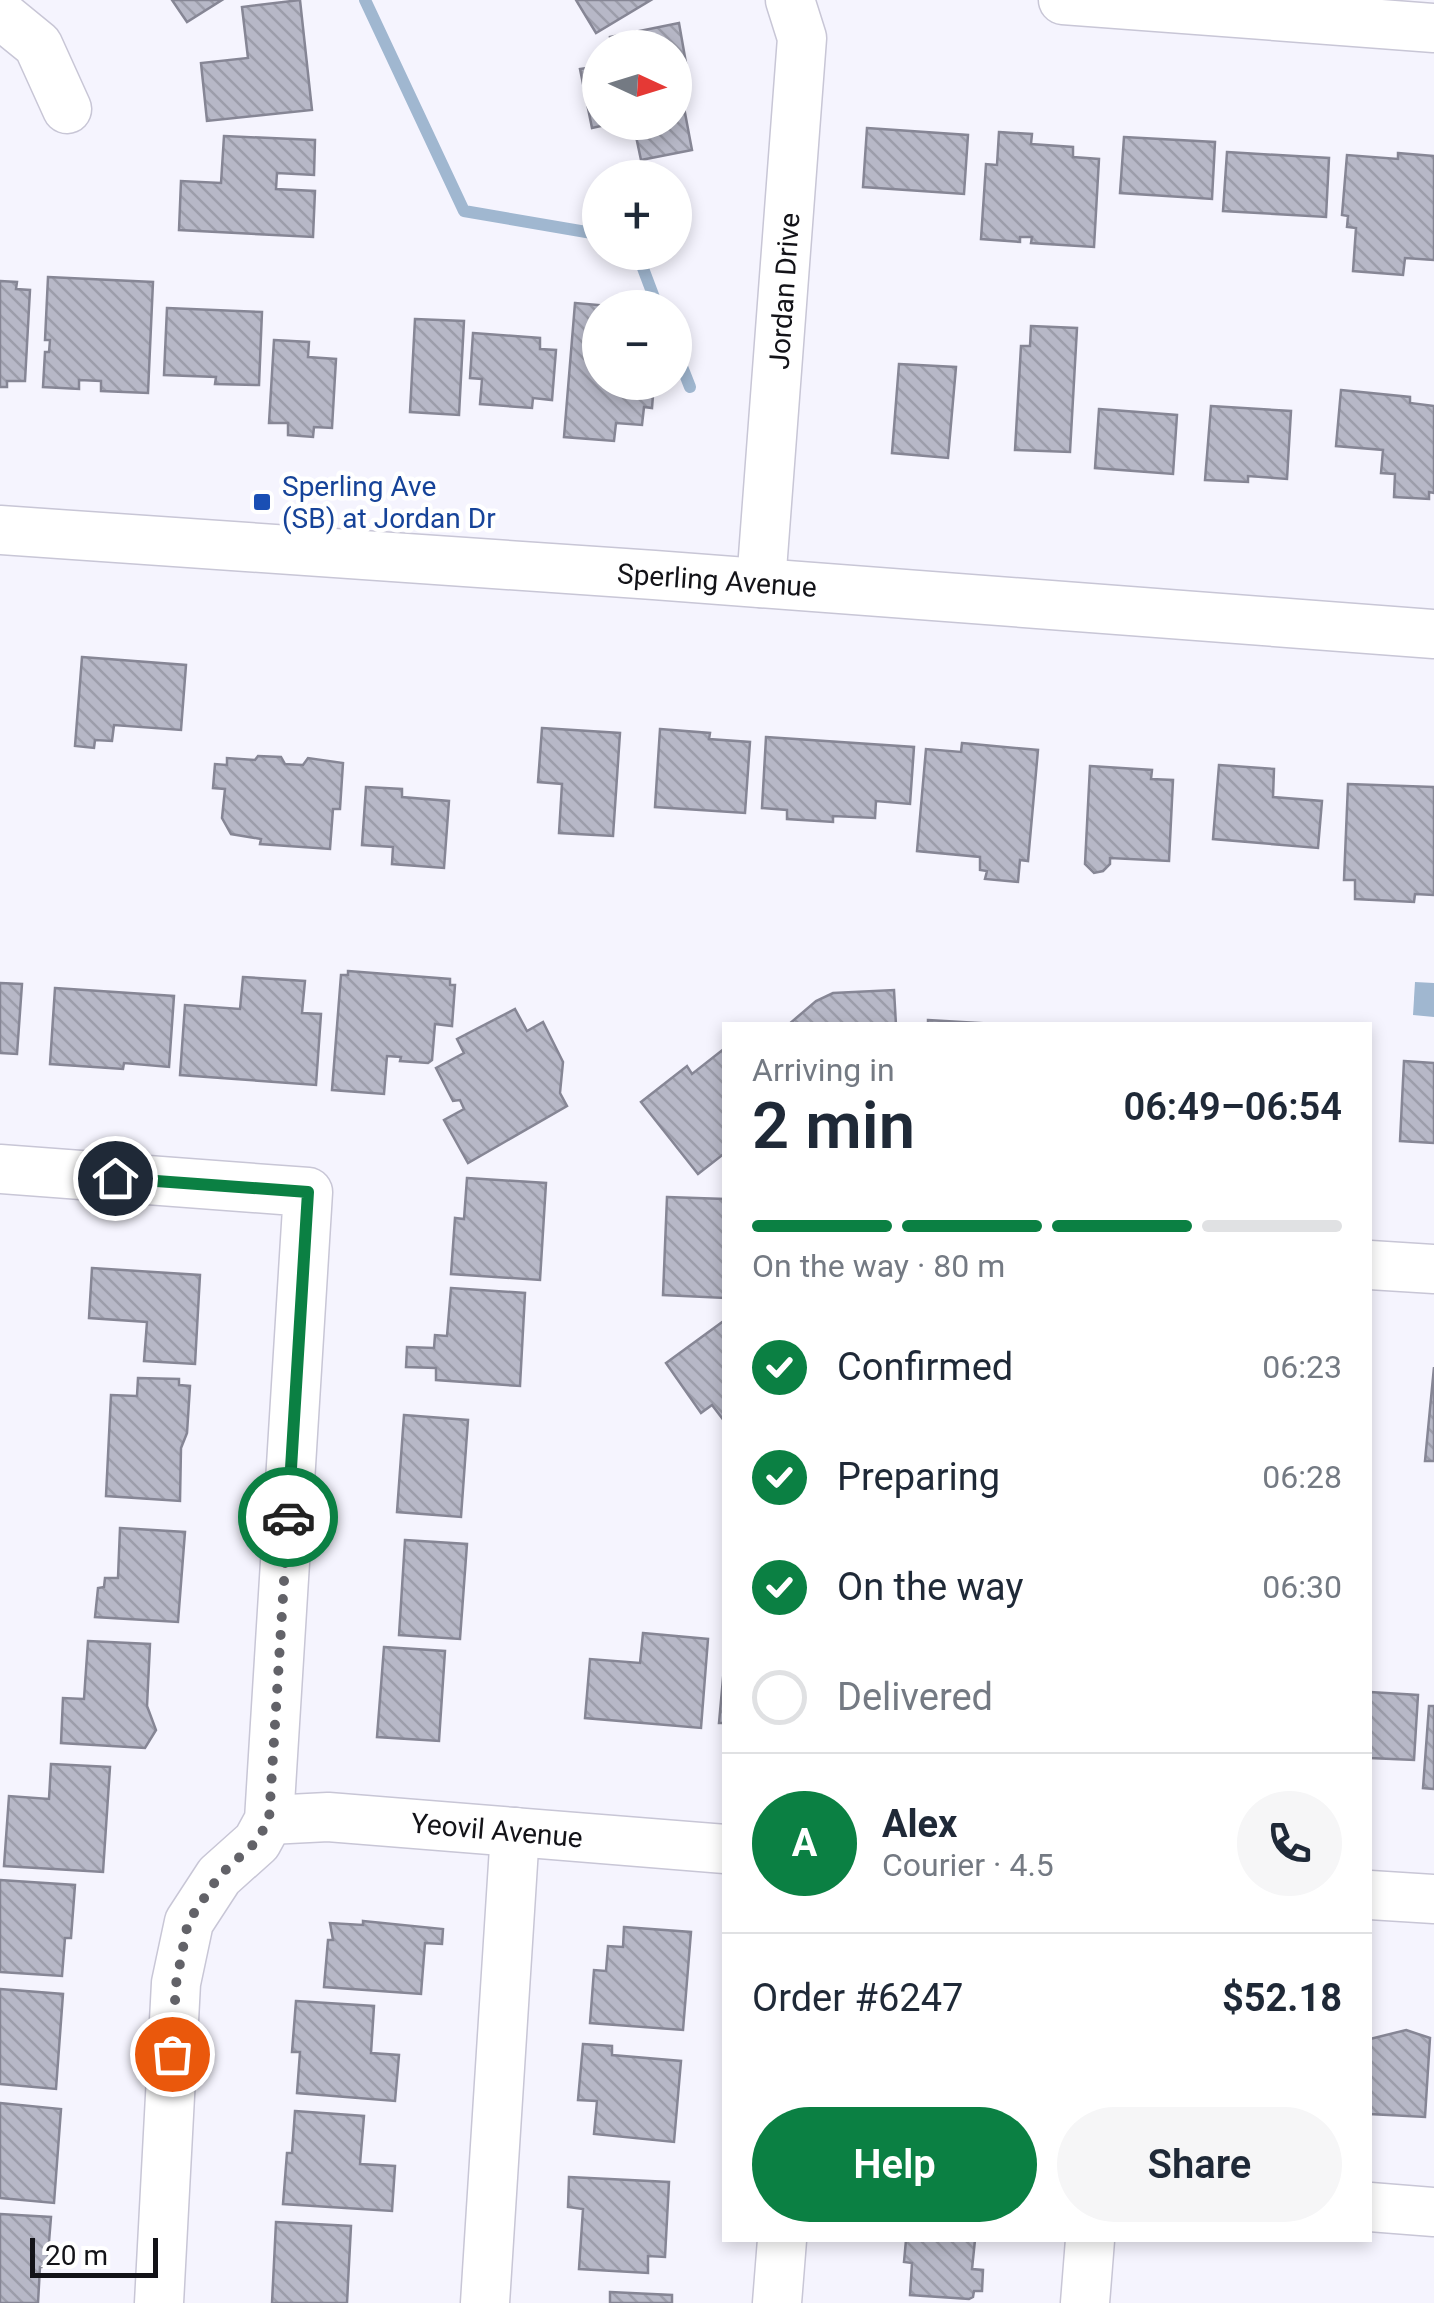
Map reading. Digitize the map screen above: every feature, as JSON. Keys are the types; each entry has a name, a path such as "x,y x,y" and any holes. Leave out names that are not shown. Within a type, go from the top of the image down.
{"street":[{"name":"Jordan Drive","path":"761,583 802,38 790,0"},
{"path":"1064,0 1434,28"},
{"path":"0,14 38,45 67,109"},
{"name":"Sperling Avenue","path":"0,530 1434,634"},
{"path":"0,1169 308,1192 269,1820 256,1842 219,1876 188,1922 176,1984 159,2303"},
{"path":"1372,1264 1434,1269"},
{"name":"Yeovil Avenue","path":"269,1820 328,1817 722,1849"},
{"path":"485,2303 515,1832"},
{"path":"1372,1894 1434,1899"},
{"path":"1372,2207 1434,2212"},
{"path":"778,2303 782,2242"},
{"path":"1085,2303 1090,2242"}],"water":[{"path":"1415,982 1434,983 1434,1017 1413,1015"}],"building":[{"path":"172,0 222,0 187,22"},
{"path":"300,0 312,110 207,121 201,63 248,58 242,7"},
{"path":"576,0 651,0 601,30 594,30"},
{"path":"679,23 680,30 644,30"},
{"path":"867,128 968,135 964,194 863,187"},
{"path":"999,132 1032,134 1031,144 1073,147 1073,157 1099,159 1094,247 1031,243 1032,237 1020,237 1020,242 981,239 986,164 997,165"},
{"path":"224,136 315,140 314,175 277,173 276,189 315,191 313,237 179,230 181,181 221,183"},
{"path":"1124,137 1215,142 1212,199 1120,193"},
{"path":"637,140 690,140 692,150 641,160"},
{"path":"1227,152 1329,158 1326,217 1223,211"},
{"path":"1398,153 1434,156 1434,260 1405,258 1403,275 1353,271 1356,228 1347,227 1348,216 1342,215 1347,155 1398,159"},
{"path":"48,277 153,282 148,393 101,391 101,381 79,380 79,389 43,387 45,352 49,352 50,340 45,340"},
{"path":"0,281 17,282 16,289 30,290 25,381 7,381 7,387 0,387"},
{"path":"575,303 582,304 582,400 653,400 652,408 644,407 642,425 616,423 614,441 564,437"},
{"path":"167,308 262,312 259,385 215,384 216,377 164,375"},
{"path":"415,319 464,321 459,415 410,412"},
{"path":"1031,326 1077,328 1070,452 1015,450 1021,346 1030,346"},
{"path":"473,333 540,338 540,349 556,350 552,400 533,398 532,408 480,404 482,379 470,378"},
{"path":"274,340 309,342 308,357 336,359 332,428 314,427 313,437 288,435 288,423 269,423"},
{"path":"899,364 956,367 948,458 892,453"},
{"path":"1341,390 1410,397 1410,403 1434,406 1434,493 1429,492 1429,499 1394,497 1395,474 1381,473 1383,450 1336,446"},
{"path":"1211,406 1291,411 1287,479 1248,476 1248,482 1205,480"},
{"path":"1099,409 1177,415 1173,474 1095,468"},
{"path":"82,657 186,665 181,730 114,725 112,741 95,740 94,748 75,746"},
{"path":"542,728 620,733 613,836 559,833 562,784 538,782"},
{"path":"660,729 710,733 709,739 750,742 745,813 655,807"},
{"path":"766,737 914,747 910,804 876,801 875,818 833,816 833,822 787,819 787,810 762,808"},
{"path":"962,743 1038,750 1028,861 1020,860 1018,882 985,879 987,871 980,870 980,857 917,851 926,749 961,752"},
{"path":"258,756 281,757 285,764 303,765 308,758 343,763 340,809 333,809 330,849 260,844 261,839 231,834 222,818 225,789 213,788 215,764 227,765 227,758 255,760"},
{"path":"1219,765 1274,769 1273,797 1322,801 1318,848 1213,839"},
{"path":"1090,766 1152,770 1151,779 1173,780 1169,861 1110,858 1103,871 1094,873 1085,864"},
{"path":"1348,784 1434,787 1434,895 1415,894 1414,902 1355,899 1355,880 1344,880"},
{"path":"366,787 402,789 402,797 449,801 444,868 392,864 393,847 362,845"},
{"path":"348,971 450,979 450,985 455,985 452,1026 435,1024 432,1060 400,1061 401,1057 387,1056 384,1094 332,1090 341,975 348,975"},
{"path":"243,977 305,981 302,1013 321,1014 316,1085 180,1075 185,1005 240,1009"},
{"path":"0,983 22,984 17,1054 0,1053"},
{"path":"55,988 174,996 169,1067 124,1063 123,1069 50,1064"},
{"path":"894,990 896,1022 792,1022 816,1001 833,993"},
{"path":"515,1009 527,1031 543,1022 563,1062 560,1093 567,1106 468,1163 444,1120 464,1109 460,1100 453,1101 436,1068 464,1053 457,1039"},
{"path":"722,1050 722,1155 698,1174 641,1102 687,1066 692,1074"},
{"path":"1404,1061 1434,1063 1434,1143 1400,1141"},
{"path":"467,1178 546,1183 540,1280 451,1274 455,1218 464,1219"},
{"path":"667,1197 722,1199 722,1298 663,1295"},
{"path":"92,1268 200,1275 195,1364 144,1361 147,1322 89,1318"},
{"path":"451,1288 525,1293 520,1386 436,1380 436,1368 406,1367 407,1347 434,1348 435,1335 447,1336"},
{"path":"722,1322 722,1418 712,1405 701,1413 666,1363"},
{"path":"1434,1367 1434,1461 1425,1461"},
{"path":"138,1378 179,1379 179,1385 190,1386 187,1433 181,1448 180,1501 106,1496 111,1395 137,1396"},
{"path":"404,1415 468,1420 461,1517 397,1512"},
{"path":"120,1528 185,1532 178,1622 95,1617 98,1588 104,1587 105,1578 118,1578"},
{"path":"405,1540 467,1544 460,1639 399,1635"},
{"path":"643,1633 708,1639 701,1728 585,1718 590,1659 640,1663"},
{"path":"88,1641 150,1644 147,1706 156,1730 145,1748 61,1743 63,1698 84,1699"},
{"path":"384,1647 445,1651 439,1741 377,1737"},
{"path":"1372,1692 1418,1695 1414,1760 1372,1758"},
{"path":"1429,1706 1434,1706 1434,1789 1423,1788"},
{"path":"51,1764 110,1767 103,1872 4,1866 9,1796 49,1799"},
{"path":"0,1880 75,1885 71,1938 65,1938 62,1976 0,1972"},
{"path":"363,1921 443,1929 442,1944 425,1943 421,1994 324,1987 328,1940 333,1940 330,1923 363,1925"},
{"path":"624,1927 691,1932 683,2030 590,2023 594,1970 606,1971 608,1946 623,1947"},
{"path":"0,1989 63,1994 56,2089 0,2084"},
{"path":"296,2001 374,2006 371,2053 399,2055 395,2101 297,2093 300,2052 292,2052"},
{"path":"1406,2030 1430,2038 1425,2117 1372,2114 1372,2038"},
{"path":"583,2044 612,2046 612,2055 681,2061 674,2142 594,2134 597,2101 578,2100"},
{"path":"0,2103 61,2109 54,2203 0,2198"},
{"path":"295,2111 364,2116 360,2164 395,2166 392,2211 283,2204"},
{"path":"569,2177 669,2182 665,2257 648,2256 648,2273 579,2269 583,2209 568,2207"},
{"path":"0,2214 51,2217 47,2267 40,2267 38,2303 0,2303"},
{"path":"276,2222 351,2226 347,2303 272,2303"},
{"path":"906,2242 975,2242 972,2269 983,2270 982,2291 974,2291 969,2299 910,2295 912,2263 904,2262"},
{"path":"610,2292 672,2295 672,2303 610,2303"}],"waterway":[{"path":"365,0 464,211 582,231"},
{"path":"644,270 651,290"}],"way so far":[{"path":"172,2054 176,1984 188,1922 219,1876 256,1842 269,1820 288,1517"}],"place":[{"name":"Sperling Ave (SB) at Jordan Dr","path":"262,502"}],"route":[{"path":"115,1178 308,1192 288,1517"}]}
